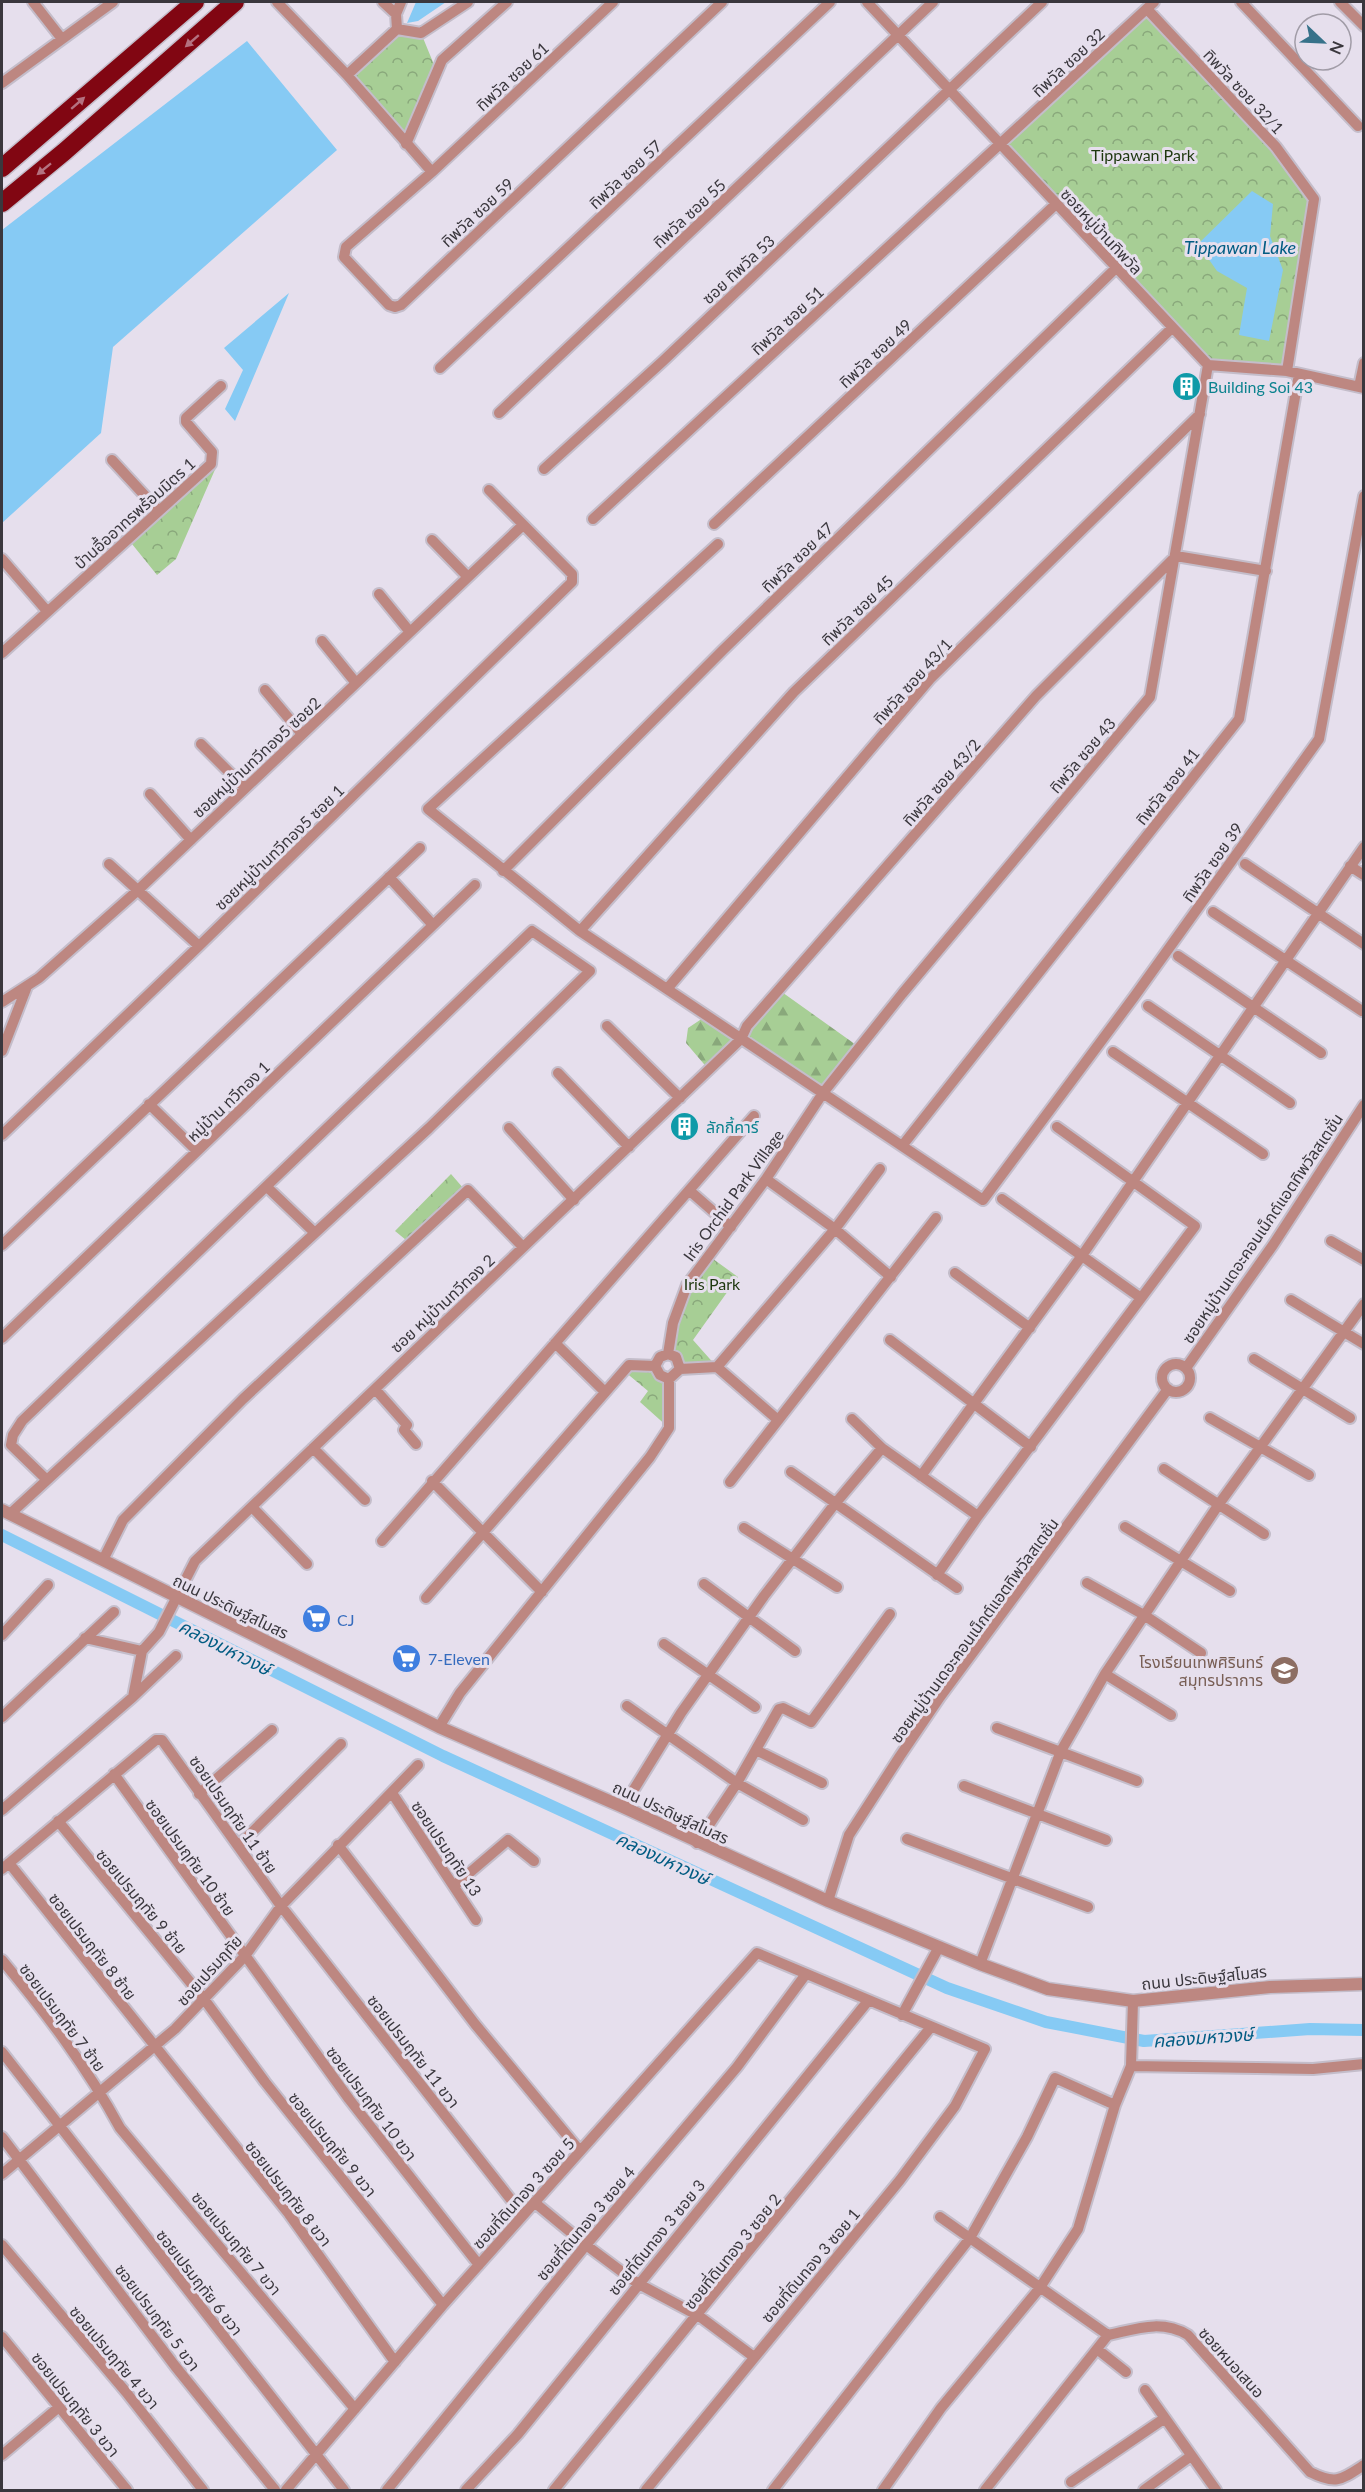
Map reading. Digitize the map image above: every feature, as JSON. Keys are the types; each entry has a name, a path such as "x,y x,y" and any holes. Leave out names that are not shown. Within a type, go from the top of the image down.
{"highway":[{"path":"2,168 195,2"},
{"path":"2,203 82,137 235,2"}],"street":[{"path":"33,2 62,39"},
{"path":"2,83 113,2"},
{"path":"277,2 347,75 432,172"},
{"path":"383,2 396,14"},
{"path":"397,29 396,14 401,2"},
{"path":"397,29 421,33 468,2"},
{"path":"406,144 442,60 507,2"},
{"name":"ทิพวัล ซอย 61","path":"432,172 613,2"},
{"name":"ทิพวัล ซอย 59","path":"432,172 344,252 344,257 381,297 395,308 722,2"},
{"name":"ทิพวัล ซอย 57","path":"440,368 830,2"},
{"name":"ซอยหมู่บ้านทิพวัล","path":"867,2 1208,364"},
{"name":"ทิพวัล ซอย 55","path":"499,413 933,2"},
{"name":"ซอย ทิพวัล 53","path":"544,469 1042,2"},
{"path":"1241,2 1358,126"},
{"path":"1340,2 1364,26"},
{"name":"ทิพวัล ซอย 32","path":"1001,144 1150,5"},
{"name":"ทิพวัล ซอย 32/1","path":"1150,5 1276,147 1314,199 1287,371"},
{"path":"347,75 397,29"},
{"name":"ทิพวัล ซอย 51","path":"593,519 1001,144"},
{"name":"ทิพวัล ซอย 49","path":"714,524 1056,204"},
{"name":"ทิพวัล ซอย 47","path":"503,872 723,650 1116,268"},
{"name":"ทิพวัล ซอย 45","path":"580,931 794,692 1172,328"},
{"path":"1208,364 1287,371 1361,388 1364,363"},
{"name":"ทิพวัล ซอย 43","path":"823,1093 902,994 1149,699 1208,364"},
{"name":"ทิพวัล ซอย 41","path":"902,1146 1239,719 1299,374"},
{"name":"บ้านอื้ออาทรพร้อมมิตร 1","path":"2,652 211,464 212,452 186,418 220,387"},
{"name":"ทิพวัล ซอย 43/1","path":"667,989 930,679 1200,414"},
{"path":"112,460 159,511"},
{"path":"489,490 523,525"},
{"name":"ทิพวัล ซอย 39","path":"902,1146 983,1200 1127,1006 1319,739 1364,496"},
{"name":"ซอยหมู่บ้านทวีทอง5 ซอย2","path":"2,1002 26,989 137,891 523,525"},
{"name":"ซอยหมู่บ้านทวีทอง5 ซอย 1","path":"2,1135 199,946 573,577 523,525"},
{"path":"432,540 467,576"},
{"path":"718,544 428,809 503,872 580,931 902,1146"},
{"path":"1176,556 1266,571"},
{"name":"ทิพวัล ซอย 43/2","path":"741,1039 747,1026 1036,696 1176,556"},
{"path":"2,559 47,611"},
{"path":"379,594 410,632"},
{"path":"322,641 356,683"},
{"path":"265,690 303,734"},
{"path":"201,744 245,788"},
{"path":"150,795 190,840"},
{"path":"921,1476 1082,1257 1364,847"},
{"path":"2,1245 420,848"},
{"path":"109,864 199,946"},
{"path":"1245,864 1364,944"},
{"path":"1350,867 1364,875"},
{"path":"389,877 433,925"},
{"name":"หมู่บ้าน ทวีทอง 1","path":"2,1338 475,885"},
{"path":"1213,912 1362,1011"},
{"path":"6,1512 47,1480 437,1120 590,971 532,931 22,1421 13,1435 11,1445 47,1480"},
{"path":"1178,956 1322,1053"},
{"path":"2,1051 26,989"},
{"path":"1148,1006 1290,1103"},
{"path":"607,1026 680,1098"},
{"name":"ซอย หมู่บ้านทวีทอง 2","path":"142,1651 159,1632 195,1561 741,1039"},
{"path":"1113,1052 1263,1154"},
{"path":"558,1073 629,1147"},
{"name":"Iris Orchid Park Village","path":"668,1354 673,1323 687,1285 766,1179 823,1093"},
{"path":"148,1104 197,1151"},
{"name":"ซอยหมู่บ้านเดอะคอนเน็กต์แอตทิพวัลสเตชั่น","path":"1186,1368 1273,1245 1364,1105"},
{"path":"382,1541 432,1481 754,1116"},
{"path":"937,1575 978,1516 1195,1226 1057,1127"},
{"path":"509,1128 574,1200"},
{"path":"717,1367 835,1229 880,1169"},
{"path":"766,1179 835,1229 891,1277"},
{"path":"267,1187 315,1233"},
{"path":"103,1560 123,1520 243,1399 468,1190 523,1247"},
{"path":"690,1191 731,1227"},
{"path":"1002,1198 1141,1298"},
{"path":"730,1482 936,1218"},
{"path":"1331,1241 1364,1260"},
{"path":"954,1273 1030,1328"},
{"path":"1291,1300 1364,1344"},
{"path":"980,1964 1061,1751 1144,1615 1301,1388 1345,1333 1364,1304"},
{"path":"890,1340 1031,1447"},
{"path":"555,1343 604,1391"},
{"path":"655,1366 660,1357 668,1354 676,1357 680,1369"},
{"path":"1254,1359 1350,1418"},
{"path":"426,1598 629,1365 655,1366"},
{"name":"ซอยหมู่บ้านเดอะคอนเน็กต์แอตทิพวัลสเตชั่น","path":"1173,1365 1186,1368 1190,1376 1185,1389 1177,1392 1168,1389 1163,1382 1166,1370 1173,1365"},
{"path":"655,1366 660,1375 669,1379"},
{"path":"439,1727 460,1693 650,1457 669,1428 669,1379 680,1369 717,1367 778,1420"},
{"path":"375,1389 407,1425 404,1430 416,1444"},
{"name":"ซอยหมู่บ้านเดอะคอนเน็กต์แอตทิพวัลสเตชั่น","path":"828,1902 849,1835 893,1766 940,1697 1168,1389"},
{"path":"1210,1418 1309,1475"},
{"path":"852,1419 882,1448 978,1516"},
{"path":"313,1448 365,1500"},
{"path":"623,1807 681,1713 709,1677 749,1618 834,1504 882,1448"},
{"path":"1164,1468 1264,1534"},
{"path":"791,1472 957,1588"},
{"path":"432,1481 542,1592"},
{"path":"252,1507 307,1564"},
{"name":"ถนน ประดิษฐ์สโมสร","path":"6,1512 103,1560 174,1600 439,1727 623,1807 697,1844 828,1902 1048,1989 1133,2001 1270,1987 1364,1984"},
{"path":"1125,1527 1230,1592"},
{"path":"744,1528 837,1587"},
{"path":"1087,1583 1144,1615 1201,1653"},
{"path":"704,1584 795,1651"},
{"path":"2,1635 48,1585"},
{"path":"2,1717 114,1612"},
{"path":"697,1844 737,1783 780,1707 812,1722 890,1614"},
{"path":"86,1638 142,1651 133,1697"},
{"path":"664,1644 755,1707"},
{"path":"2,1810 133,1697 176,1656"},
{"path":"1106,1674 1171,1715"},
{"path":"627,1706 737,1783 803,1820"},
{"path":"997,1728 1137,1781"},
{"path":"199,1794 272,1730"},
{"name":"ซอยเปรมฤทัย 11 ซ้าย","path":"114,1774 156,1740 162,1740 281,1906"},
{"path":"238,1846 341,1744"},
{"path":"756,1750 822,1783"},
{"name":"ซอยเปรมฤทัย","path":"2,2174 154,2047 204,1999 245,1956 281,1906 418,1765"},
{"path":"5,1866 114,1774"},
{"name":"ซอยเปรมฤทัย 10 ซ้าย","path":"114,1774 245,1956"},
{"path":"964,1786 1106,1840"},
{"name":"ซอยเปรมฤทัย 13","path":"392,1793 476,1920"},
{"name":"ซอยเปรมฤทัย 9 ซ้าย","path":"58,1821 204,1999"},
{"path":"907,1839 1012,1876 1088,1907"},
{"path":"454,1886 508,1840 534,1862"},
{"path":"338,1845 475,2024 580,2151"},
{"name":"ซอยเปรมฤทัย 8 ซ้าย","path":"5,1866 154,2047"},
{"name":"ซอยเปรมฤทัย 11 ขวา","path":"281,1906 523,2215"},
{"path":"902,2015 939,1947"},
{"name":"ซอยที่ดินทอง 3 ซอย 5","path":"286,2490 443,2305 757,1953 806,1974"},
{"name":"ซอยเปรมฤทัย 10 ขวา","path":"245,1956 349,2099 479,2265"},
{"name":"ซอยเปรมฤทัย 7 ซ้าย","path":"2,1960 52,2021 101,2092"},
{"path":"806,1974 931,2027"},
{"name":"ซอยที่ดินทอง 3 ซอย 4","path":"387,2490 586,2245 737,2067 806,1974"},
{"name":"ซอยเปรมฤทัย 9 ขวา","path":"204,1999 265,2082 443,2305"},
{"name":"ซอยที่ดินทอง 3 ซอย 3","path":"466,2490 518,2434 868,2001"},
{"path":"883,2490 941,2408 1039,2289 1077,2229 1115,2105 1131,2064 1133,2001"},
{"name":"ซอยที่ดินทอง 3 ซอย 1","path":"646,2490 900,2180 955,2106 985,2049 931,2027"},
{"name":"ซอยที่ดินทอง 3 ซอย 2","path":"554,2490 699,2316 931,2027"},
{"name":"ซอยเปรมฤทัย 8 ขวา","path":"154,2047 289,2214 395,2362"},
{"path":"2,2052 61,2125"},
{"path":"1131,2064 1313,2070 1364,2064"},
{"path":"773,2490 970,2238 1027,2137 1055,2079 1115,2105"},
{"name":"ซอยเปรมฤทัย 7 ขวา","path":"101,2092 120,2128 355,2409"},
{"name":"ซอยเปรมฤทัย 6 ขวา","path":"61,2125 316,2456"},
{"name":"ซอยเปรมฤทัย 5 ขวา","path":"2,2137 175,2366 275,2490"},
{"path":"534,2202 586,2245 638,2283 699,2316 754,2357"},
{"path":"940,2217 1039,2289 1108,2335 985,2490"},
{"name":"ซอยเปรมฤทัย 4 ขวา","path":"2,2245 126,2392 203,2490"},
{"name":"ซอยหมอเสนอ","path":"1108,2335 1155,2324 1176,2328 1188,2335 1310,2472 1324,2479 1339,2481 1364,2465"},
{"name":"ซอยเปรมฤทัย 3 ขวา","path":"2,2337 127,2490"},
{"path":"1097,2349 1126,2372"},
{"path":"1145,2390 1216,2490"},
{"path":"3,2450 59,2407"},
{"path":"1071,2482 1165,2418"},
{"path":"316,2456 344,2490"},
{"path":"1144,2490 1191,2456"}],"green space":[{"name":"Tippawan Park","path":"1147,9 1314,199 1287,371 1208,365 1001,144"},
{"path":"397,29 421,33 437,72 406,144 347,75"},
{"path":"217,465 176,559 157,575 132,544"},
{"path":"779,990 859,1047 823,1093 741,1039"},
{"path":"706,1016 741,1039 709,1070 686,1043 688,1028"},
{"path":"451,1174 464,1189 406,1240 395,1231"},
{"name":"Iris Park","path":"709,1256 738,1277 693,1340 717,1367 680,1369 668,1354 687,1285"},
{"path":"655,1366 669,1379 669,1428 640,1402 648,1391 624,1371"}],"water":[{"path":"416,2 446,2 418,21 407,23"},
{"path":"247,41 337,150 113,347 101,433 2,523 2,230"},
{"name":"Tippawan Lake","path":"1252,191 1273,204 1270,236 1283,270 1269,341 1239,335 1247,288 1217,271 1198,244"},
{"path":"289,293 235,421 225,409 243,370 224,348"}],"waterway":[{"name":"คลองมหาวงษ์","path":"2,1535 443,1756 947,1988 1046,2022 1144,2041 1310,2029 1364,2030"}],"place":[{"name":"Building Soi 43","path":"1187,386"},
{"name":"ลักกี้คาร์","path":"685,1126"},
{"name":"CJ","path":"316,1619"},
{"name":"7-Eleven","path":"407,1658"},
{"name":"โรงเรียนเทพศิรินทร์ สมุทรปราการ","path":"1284,1670"}]}
